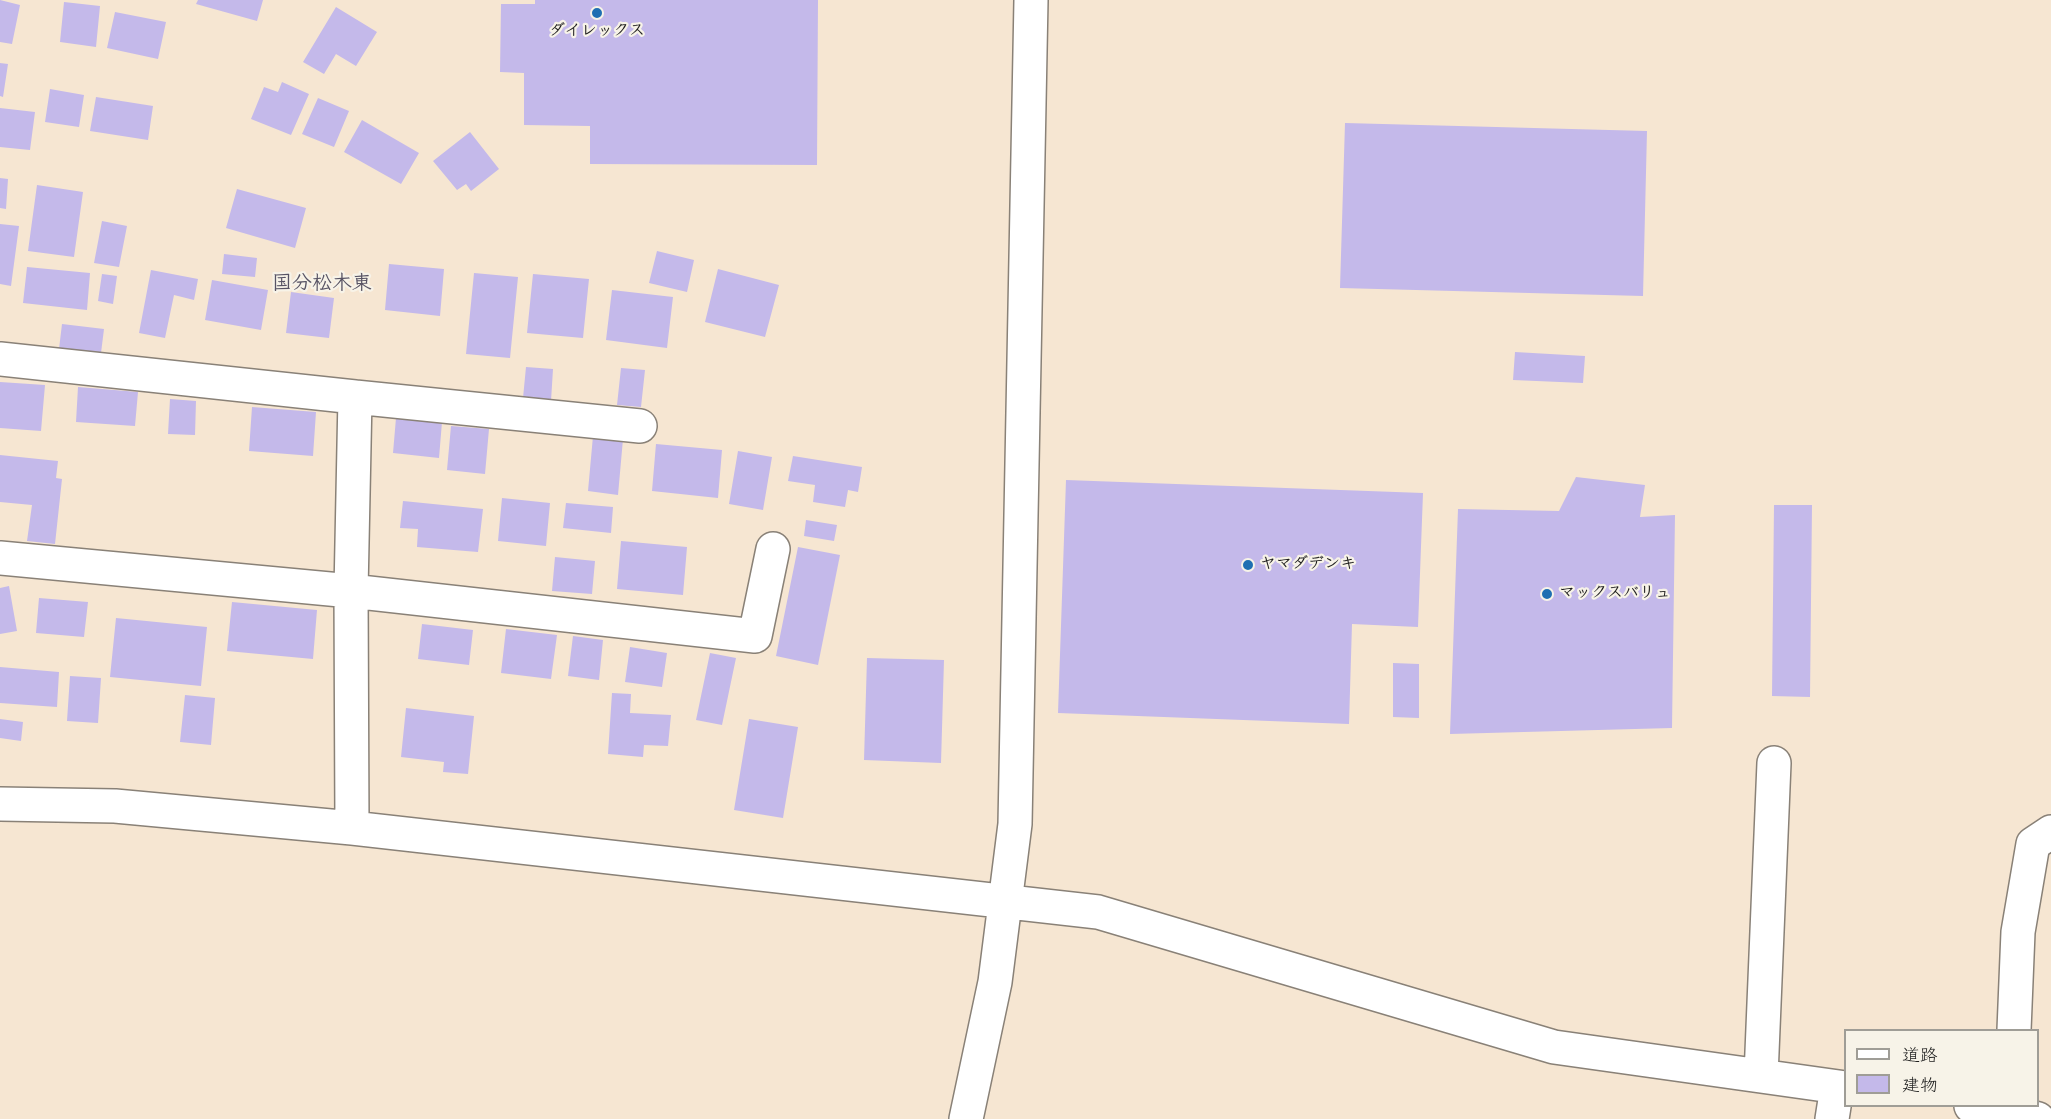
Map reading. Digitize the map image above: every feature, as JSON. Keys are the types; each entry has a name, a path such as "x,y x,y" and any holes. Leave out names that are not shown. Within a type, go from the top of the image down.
{"street":[{"path":"966,1119 995,982 1015,824 1031,0"},
{"path":"0,359 640,426"},
{"path":"352,828 351,591 355,397"},
{"path":"0,558 351,591 755,636 773,549"},
{"path":"1761,1076 1774,763"},
{"path":"0,804 115,806 352,828 1098,912 1554,1047 1841,1087 1832,1119"},
{"path":"2014,1029 2018,932 2033,844 2051,832"},
{"path":"1979,1107 2019,1112"}],"building":[{"path":"0,0 20,5 12,44 0,42"},
{"path":"198,0 263,0 257,21 196,4"},
{"path":"535,0 818,0 817,165 590,164 590,126 524,125 524,73 500,72 501,4 535,4"},
{"path":"64,2 100,6 96,47 60,42"},
{"path":"336,7 377,32 356,66 336,54 324,74 303,62"},
{"path":"115,12 166,22 158,59 107,48"},
{"path":"0,63 8,64 3,97 0,96"},
{"path":"282,82 309,94 291,135 251,119 264,87 278,92"},
{"path":"50,89 84,95 79,127 45,122"},
{"path":"96,97 153,106 148,140 90,131"},
{"path":"318,98 349,111 334,147 302,134"},
{"path":"0,108 35,112 30,150 0,147"},
{"path":"362,120 419,153 401,184 344,152"},
{"path":"1345,123 1647,131 1643,296 1340,288"},
{"path":"470,132 499,169 471,191 466,184 457,190 433,161"},
{"path":"0,178 8,179 6,209 0,208"},
{"path":"37,185 83,192 74,257 28,251"},
{"path":"237,189 306,208 295,248 226,228"},
{"path":"102,221 127,226 119,267 94,263"},
{"path":"0,224 19,226 11,286 0,284"},
{"path":"657,251 694,260 687,292 649,283"},
{"path":"224,254 257,258 255,277 222,274"},
{"path":"389,264 444,269 440,316 385,310"},
{"path":"27,267 90,273 87,310 23,303"},
{"path":"718,269 779,285 765,337 705,322"},
{"path":"151,270 198,279 194,300 174,295 165,338 139,333"},
{"path":"474,273 518,277 510,358 466,354"},
{"path":"102,274 117,276 113,304 98,301"},
{"path":"533,274 589,279 583,338 527,333"},
{"path":"212,280 268,290 261,330 205,320"},
{"path":"612,290 673,297 667,348 606,340"},
{"path":"291,292 334,298 329,338 286,333"},
{"path":"62,324 104,329 101,353 59,349"},
{"path":"1515,352 1585,356 1583,383 1513,380"},
{"path":"526,367 553,369 551,401 523,398"},
{"path":"621,368 645,370 641,407 617,405"},
{"path":"0,382 45,385 41,431 0,428"},
{"path":"78,387 138,392 135,426 76,422"},
{"path":"170,399 196,401 195,435 168,434"},
{"path":"252,407 316,412 313,456 249,451"},
{"path":"396,418 442,422 439,458 393,453"},
{"path":"451,426 489,429 485,474 447,470"},
{"path":"593,436 623,439 618,495 588,491"},
{"path":"656,444 722,450 718,498 652,491"},
{"path":"738,451 772,457 763,510 729,504"},
{"path":"0,455 58,461 56,478 62,479 55,544 27,541 32,505 0,502"},
{"path":"793,456 862,467 858,492 848,490 845,507 813,502 815,485 788,481"},
{"path":"1576,477 1645,485 1640,517 1675,515 1672,728 1450,734 1458,509 1559,511"},
{"path":"1066,480 1423,493 1418,627 1352,624 1349,724 1058,713"},
{"path":"502,498 550,503 546,546 498,541"},
{"path":"403,501 483,509 478,552 417,547 418,529 400,528"},
{"path":"566,503 613,507 611,533 563,528"},
{"path":"1774,505 1812,505 1810,697 1772,696"},
{"path":"806,520 837,525 834,541 804,536"},
{"path":"621,541 687,547 683,595 617,589"},
{"path":"798,547 840,555 818,665 776,656"},
{"path":"555,557 595,561 592,594 552,591"},
{"path":"9,586 17,631 0,634 0,588"},
{"path":"39,598 88,602 84,637 36,633"},
{"path":"232,602 317,610 313,659 227,651"},
{"path":"116,618 207,627 201,686 110,677"},
{"path":"422,624 473,630 469,665 418,659"},
{"path":"506,629 557,635 551,679 501,673"},
{"path":"573,636 603,640 599,680 568,676"},
{"path":"630,647 667,653 662,687 625,682"},
{"path":"710,653 736,658 722,725 696,720"},
{"path":"867,658 944,660 941,763 864,760"},
{"path":"1393,663 1419,664 1419,718 1393,717"},
{"path":"0,667 59,672 57,707 0,703"},
{"path":"70,676 101,678 98,723 67,721"},
{"path":"612,693 631,694 630,713 671,715 668,746 644,745 643,757 608,754"},
{"path":"185,695 215,698 211,745 180,742"},
{"path":"406,708 474,716 468,774 443,772 444,762 401,757"},
{"path":"0,719 23,722 21,741 0,738"},
{"path":"749,719 798,727 783,818 734,810"}],"place":[{"name":"ダイレックス","path":"597,13"},
{"name":"ヤマダデンキ","path":"1248,565"},
{"name":"マックスバリュ","path":"1547,594"}],"district":[{"name":"国分松木東","path":"322,285"}]}
